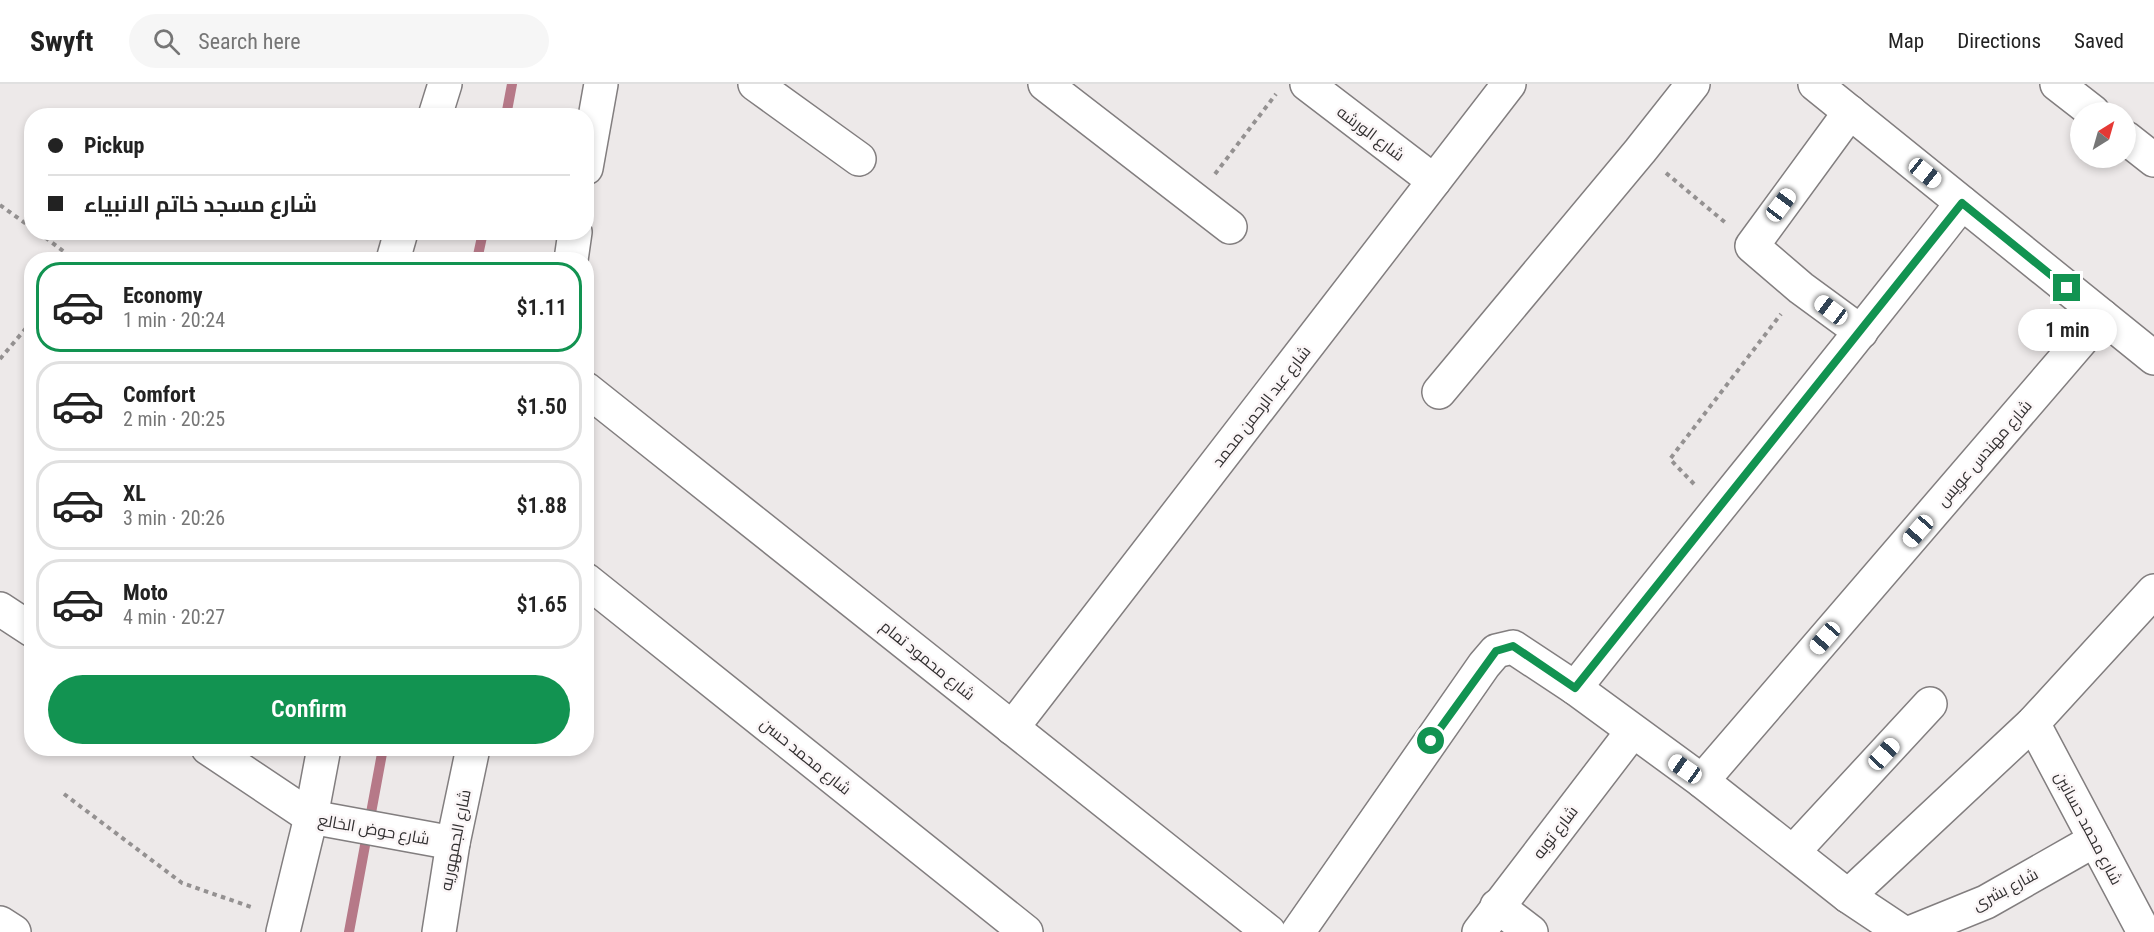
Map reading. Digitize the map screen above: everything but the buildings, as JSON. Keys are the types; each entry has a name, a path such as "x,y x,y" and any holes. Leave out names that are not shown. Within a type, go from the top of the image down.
{"street":[{"path":"438,108 445,84"},
{"path":"594,123 601,84"},
{"path":"755,84 859,159"},
{"path":"1045,84 1230,227"},
{"name":"شارع عبد الرحمن محمد","path":"1012,728 1509,84"},
{"path":"1439,392 1693,84"},
{"path":"1815,84 2154,358"},
{"path":"2057,84 2080,102"},
{"name":"شارع الورشه","path":"1292,88 1434,181"},
{"path":"1851,112 1752,246 1801,288 1861,333"},
{"path":"1575,688 1861,333 1962,203"},
{"name":"شارع مهندس عويس","path":"1702,782 2102,316"},
{"name":"شارع محمود تمام","path":"594,395 1269,932"},
{"name":"شارع محمد حسن","path":"594,586 1026,932"},
{"path":"1848,896 2033,723 2154,591"},
{"path":"1298,932 1484,665 1496,651 1513,646 1575,688 1702,782 1848,896 1902,932"},
{"path":"1793,852 1930,704"},
{"name":"شارع محمد حسانين","path":"2033,723 2147,929"},
{"name":"شارع توبه","path":"1488,919 1632,732"},
{"name":"شارع حوض الخالع","path":"220,756 311,817 453,843"},
{"path":"284,926 311,817 322,756"},
{"name":"شارع الجمهوريه","path":"439,932 453,843 471,756"},
{"name":"شارع بشرى","path":"1912,932 1986,902 2096,840"},
{"path":"1488,919 1531,932"},
{"path":"0,923 14,932"}],"path":[{"path":"1195,200 1292,88"},
{"path":"1640,151 1752,246"},
{"path":"0,205 24,222"},
{"path":"49,240 64,252"},
{"path":"1718,508 1670,459 1801,288"},
{"path":"0,359 24,330"},
{"path":"64,794 182,883 284,926"}],"waterway":[{"path":"508,108 512,84"},
{"path":"479,252 481,240"},
{"path":"349,932 382,756"}],"route":[{"path":"1431,741 1496,651 1513,646 1575,688 1861,333 1962,203 2067,288"}]}
